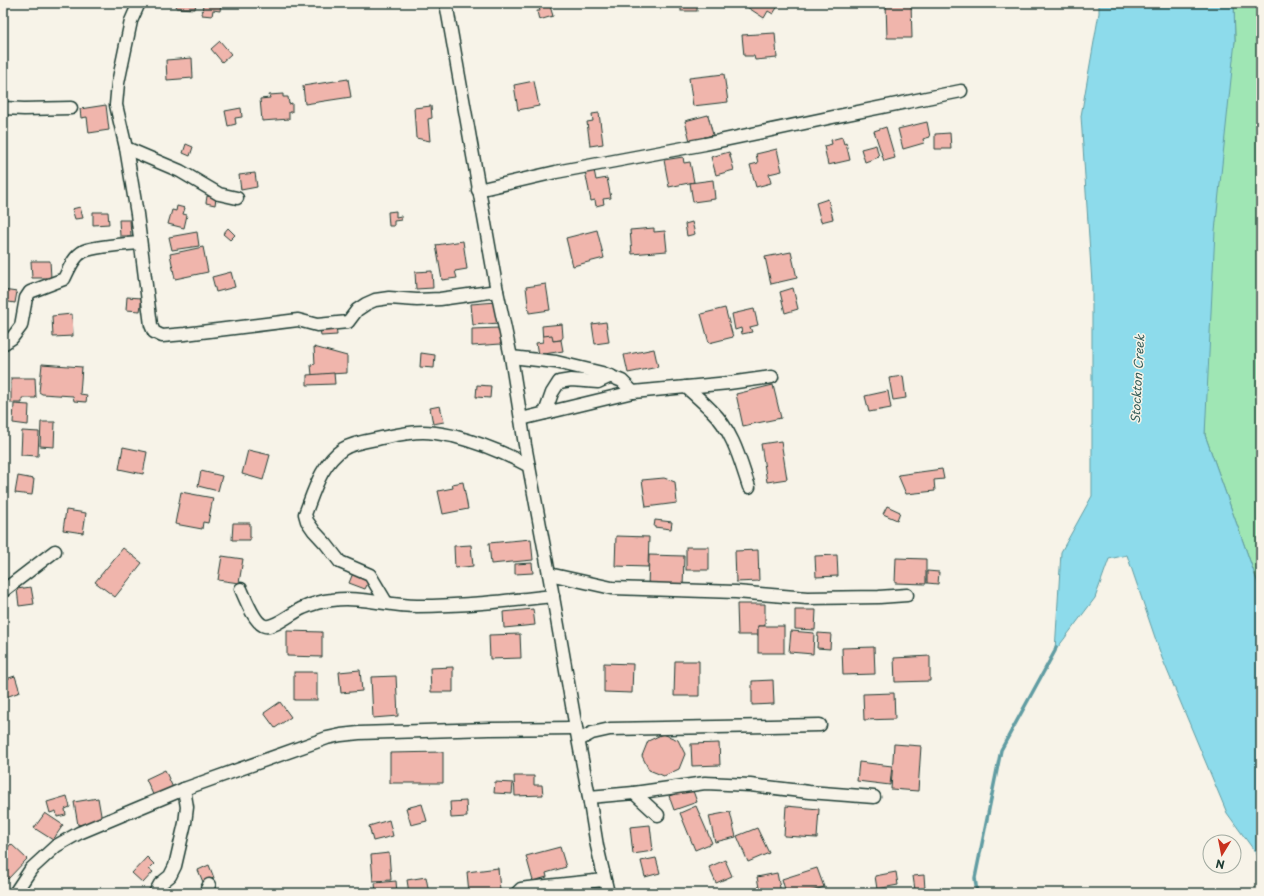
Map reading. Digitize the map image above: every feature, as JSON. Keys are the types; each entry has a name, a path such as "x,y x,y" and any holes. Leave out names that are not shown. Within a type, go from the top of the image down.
{"street":[{"path":"139,3 131,22 118,83 116,105 126,148 137,214 150,325 154,332 162,336 298,320 317,325 348,322 357,310 375,300 389,298 417,300 440,299 497,291"},
{"path":"446,3 478,190 511,357 529,466 604,880 528,888 517,893"},
{"path":"478,190 556,172 705,144 961,91"},
{"path":"3,108 71,108"},
{"path":"126,148 180,171 219,194 237,198"},
{"path":"3,344 12,338 21,326 26,298 30,292 64,279 77,257 84,251 140,243"},
{"path":"511,357 556,362 612,376 622,381 633,392"},
{"path":"544,413 552,393 559,382 570,380 598,382 612,376"},
{"path":"521,419 633,392 729,383 772,377"},
{"path":"686,387 712,411 728,431 736,447 749,488"},
{"path":"386,602 370,575 340,562 307,521 305,514 321,473 342,450 357,443 394,435 424,432 437,433 486,446 529,466"},
{"path":"3,591 55,551"},
{"path":"549,574 605,587 619,588 736,592 807,598 907,595"},
{"path":"241,588 259,624 265,626 273,625 301,608 332,600 353,599 415,606 448,605 553,596"},
{"path":"579,740 592,733 610,729 820,725"},
{"path":"15,893 31,869 56,846 79,834 184,789 327,738 341,735 489,729 576,728"},
{"path":"589,796 634,793 705,783 750,785 809,792 874,797"},
{"path":"155,893 160,884 170,876 176,866 185,823 186,807 184,789"},
{"path":"634,793 658,815"},
{"path":"598,852 608,893"}],"green space":[{"path":"1234,3 1261,3 1261,592 1205,435 1201,231 1235,41"}],"water":[{"name":"Stockton Creek","path":"1099,3 1234,3 1235,41 1215,231 1205,435 1261,592 1261,860 1227,813 1162,658 1127,555 1109,559 1095,598 1055,651 1061,552 1092,496 1092,283 1081,116 1099,13"}],"building":[{"path":"177,3 196,3 195,9 176,8"},
{"path":"203,3 221,3 220,11 213,10 212,16 202,15"},
{"path":"549,3 553,16 539,20 537,11 540,11 538,4"},
{"path":"681,3 697,3 697,11 681,11"},
{"path":"750,3 780,3 773,14 768,11 764,18 747,7"},
{"path":"886,3 911,3 912,38 887,38"},
{"path":"775,33 777,58 755,60 754,56 744,56 742,35"},
{"path":"220,41 231,54 222,62 211,49"},
{"path":"192,58 193,78 167,80 166,60"},
{"path":"724,74 728,102 693,106 689,78"},
{"path":"348,79 351,97 305,104 303,86"},
{"path":"534,81 539,106 518,110 514,85"},
{"path":"283,94 283,97 288,97 289,104 292,103 292,112 289,112 289,119 262,121 260,99 270,98 269,95"},
{"path":"106,105 109,130 89,133 87,117 81,118 80,109"},
{"path":"431,106 432,118 428,119 430,141 416,138 414,108"},
{"path":"241,108 242,117 235,118 236,124 228,126 225,111"},
{"path":"599,113 603,144 590,146 587,122 593,121 592,114"},
{"path":"708,115 713,135 690,141 685,121"},
{"path":"927,122 930,137 923,139 924,143 903,149 898,129"},
{"path":"886,127 895,158 884,161 874,131"},
{"path":"950,133 951,149 935,149 935,134"},
{"path":"842,137 844,144 846,143 850,160 828,165 824,146 832,144 831,140"},
{"path":"186,144 193,147 190,156 183,153"},
{"path":"876,145 879,157 865,162 861,149"},
{"path":"777,149 782,171 769,174 771,183 756,187 750,165 758,163 756,154"},
{"path":"729,152 734,170 716,175 711,157"},
{"path":"683,157 684,163 690,162 694,182 669,187 664,160"},
{"path":"594,170 596,180 607,178 611,198 603,199 604,204 596,206 595,200 591,201 585,171"},
{"path":"255,173 257,187 241,190 239,175"},
{"path":"713,180 715,199 693,202 690,183"},
{"path":"207,196 216,198 215,205 206,203"},
{"path":"828,199 833,219 821,222 816,203"},
{"path":"177,206 185,208 183,214 187,215 184,228 168,224 172,210 176,211"},
{"path":"80,207 83,218 75,219 72,209"},
{"path":"396,211 396,217 401,216 401,220 394,221 394,226 389,226 388,212"},
{"path":"93,212 108,212 109,224 93,225"},
{"path":"119,220 130,220 131,236 120,236"},
{"path":"692,222 695,234 687,236 685,224"},
{"path":"228,228 235,235 230,240 223,234"},
{"path":"654,228 654,232 665,231 667,251 632,254 630,230"},
{"path":"597,230 604,258 573,266 566,238"},
{"path":"197,232 199,246 172,250 169,237"},
{"path":"463,241 467,269 455,271 457,278 442,280 436,245"},
{"path":"203,247 208,272 175,279 170,254"},
{"path":"791,252 797,278 771,284 765,257"},
{"path":"31,261 50,261 51,278 32,278"},
{"path":"432,271 433,288 416,289 415,272"},
{"path":"231,272 235,287 216,292 212,277"},
{"path":"546,284 550,310 529,313 526,287"},
{"path":"793,288 798,309 785,313 780,292"},
{"path":"3,290 17,292 15,303 3,301"},
{"path":"127,297 142,298 140,311 126,310"},
{"path":"497,302 499,323 473,325 471,304"},
{"path":"725,308 733,337 709,343 701,314"},
{"path":"754,309 758,325 750,327 752,332 742,334 741,328 735,330 732,314"},
{"path":"72,314 73,336 53,337 52,316"},
{"path":"606,322 609,342 595,344 592,324"},
{"path":"562,324 563,337 561,340 543,342 542,326"},
{"path":"336,325 337,335 321,336 320,327"},
{"path":"500,328 501,344 472,346 472,329"},
{"path":"552,335 553,341 561,340 563,351 538,355 536,343 543,342 543,336"},
{"path":"314,347 347,356 347,373 312,375 311,365 315,364"},
{"path":"654,349 658,367 628,373 624,355"},
{"path":"421,353 435,355 434,368 420,367"},
{"path":"42,364 82,367 80,394 87,395 86,402 74,401 73,396 42,394 39,392"},
{"path":"334,373 335,384 307,385 307,375"},
{"path":"903,376 906,398 893,400 889,378"},
{"path":"11,378 35,378 36,398 22,398 22,403 11,403"},
{"path":"477,385 491,386 490,398 476,397"},
{"path":"773,385 781,418 743,426 736,394"},
{"path":"888,391 891,408 869,412 865,396"},
{"path":"14,404 29,405 28,425 13,423"},
{"path":"440,406 444,422 433,424 430,408"},
{"path":"41,422 55,422 54,447 40,446"},
{"path":"22,431 39,432 38,456 21,455"},
{"path":"781,441 787,479 767,482 761,444"},
{"path":"123,447 147,452 143,474 119,469"},
{"path":"248,450 270,455 263,480 242,474"},
{"path":"942,469 944,479 934,480 935,491 906,494 898,475"},
{"path":"201,471 222,476 218,491 198,486"},
{"path":"18,476 34,479 32,495 15,493"},
{"path":"664,478 675,482 677,503 646,507 642,480"},
{"path":"463,482 468,509 443,514 438,491 453,488 452,484"},
{"path":"181,492 213,498 208,523 203,522 202,529 175,524"},
{"path":"887,506 900,512 897,520 883,514"},
{"path":"66,510 86,513 83,533 63,530"},
{"path":"655,520 672,522 671,529 654,527"},
{"path":"233,523 250,523 250,540 232,540"},
{"path":"616,536 649,537 648,567 615,566"},
{"path":"531,539 533,560 491,564 489,543"},
{"path":"471,545 473,566 455,568 454,546"},
{"path":"686,547 709,547 709,570 686,570"},
{"path":"123,548 142,563 115,597 95,582"},
{"path":"758,550 759,581 736,582 735,551"},
{"path":"649,555 684,556 683,587 648,587"},
{"path":"837,555 838,576 816,577 815,556"},
{"path":"222,556 243,559 239,583 218,580"},
{"path":"896,558 926,559 926,584 895,583"},
{"path":"532,563 533,573 515,574 515,564"},
{"path":"927,571 939,572 938,584 927,583"},
{"path":"353,573 370,579 365,589 349,583"},
{"path":"31,587 34,604 19,606 17,589"},
{"path":"737,604 765,604 765,626 758,626 758,635 738,635"},
{"path":"533,609 535,625 504,628 503,612"},
{"path":"795,610 816,610 815,630 795,629"},
{"path":"758,626 784,626 784,653 758,653"},
{"path":"287,631 322,632 322,657 287,656"},
{"path":"791,631 814,633 813,654 789,652"},
{"path":"818,633 831,634 830,649 817,648"},
{"path":"520,634 521,658 490,659 489,635"},
{"path":"874,647 875,674 843,675 842,648"},
{"path":"930,656 930,681 895,682 894,658"},
{"path":"675,661 699,661 699,696 674,696"},
{"path":"604,663 633,664 632,693 604,692"},
{"path":"453,667 453,692 431,692 430,668"},
{"path":"360,670 362,691 341,693 339,672"},
{"path":"294,672 317,672 317,700 294,700"},
{"path":"15,676 20,692 3,698 3,680"},
{"path":"396,676 398,716 373,718 371,677"},
{"path":"773,680 774,704 752,705 752,681"},
{"path":"894,693 895,719 864,720 863,694"},
{"path":"280,702 291,717 275,728 264,713"},
{"path":"663,734 678,740 685,754 679,769 664,776 649,770 642,756 648,741"},
{"path":"719,743 720,765 692,766 691,744"},
{"path":"894,744 921,746 918,791 891,789"},
{"path":"443,752 443,783 390,783 390,753"},
{"path":"859,762 892,766 890,785 857,781"},
{"path":"165,770 174,790 155,799 146,779"},
{"path":"514,776 534,776 534,785 542,785 543,795 515,796"},
{"path":"495,782 513,783 512,794 494,793"},
{"path":"692,788 697,802 674,810 669,796"},
{"path":"67,796 70,807 65,809 66,815 57,817 56,811 50,813 47,802"},
{"path":"98,798 102,821 78,825 74,802"},
{"path":"466,801 467,817 451,818 450,802"},
{"path":"422,804 427,821 411,825 406,808"},
{"path":"696,806 712,843 695,850 680,813"},
{"path":"786,806 819,809 817,838 784,836"},
{"path":"730,812 736,837 715,842 709,816"},
{"path":"45,813 63,825 53,840 34,828"},
{"path":"389,820 393,836 373,841 369,826"},
{"path":"650,825 653,851 633,854 630,827"},
{"path":"757,828 769,853 748,862 737,836"},
{"path":"11,844 27,859 8,879 3,875 3,853"},
{"path":"560,847 566,867 546,873 547,877 533,881 526,856"},
{"path":"389,853 391,880 373,881 371,855"},
{"path":"147,857 154,864 149,869 153,872 143,883 132,873"},
{"path":"656,858 660,873 645,877 641,861"},
{"path":"725,860 732,876 716,883 709,867"},
{"path":"209,865 214,878 203,882 198,870"},
{"path":"498,868 500,890 469,893 467,872"},
{"path":"817,868 824,887 805,893 786,893 782,879"},
{"path":"896,872 898,885 877,889 875,876"},
{"path":"777,873 781,893 760,893 757,877"},
{"path":"924,875 925,889 915,890 913,876"},
{"path":"426,877 429,893 409,893 407,880"},
{"path":"396,881 397,893 376,893 375,883"}],"waterway":[{"path":"977,893 975,878 1001,750 1056,647"}]}
